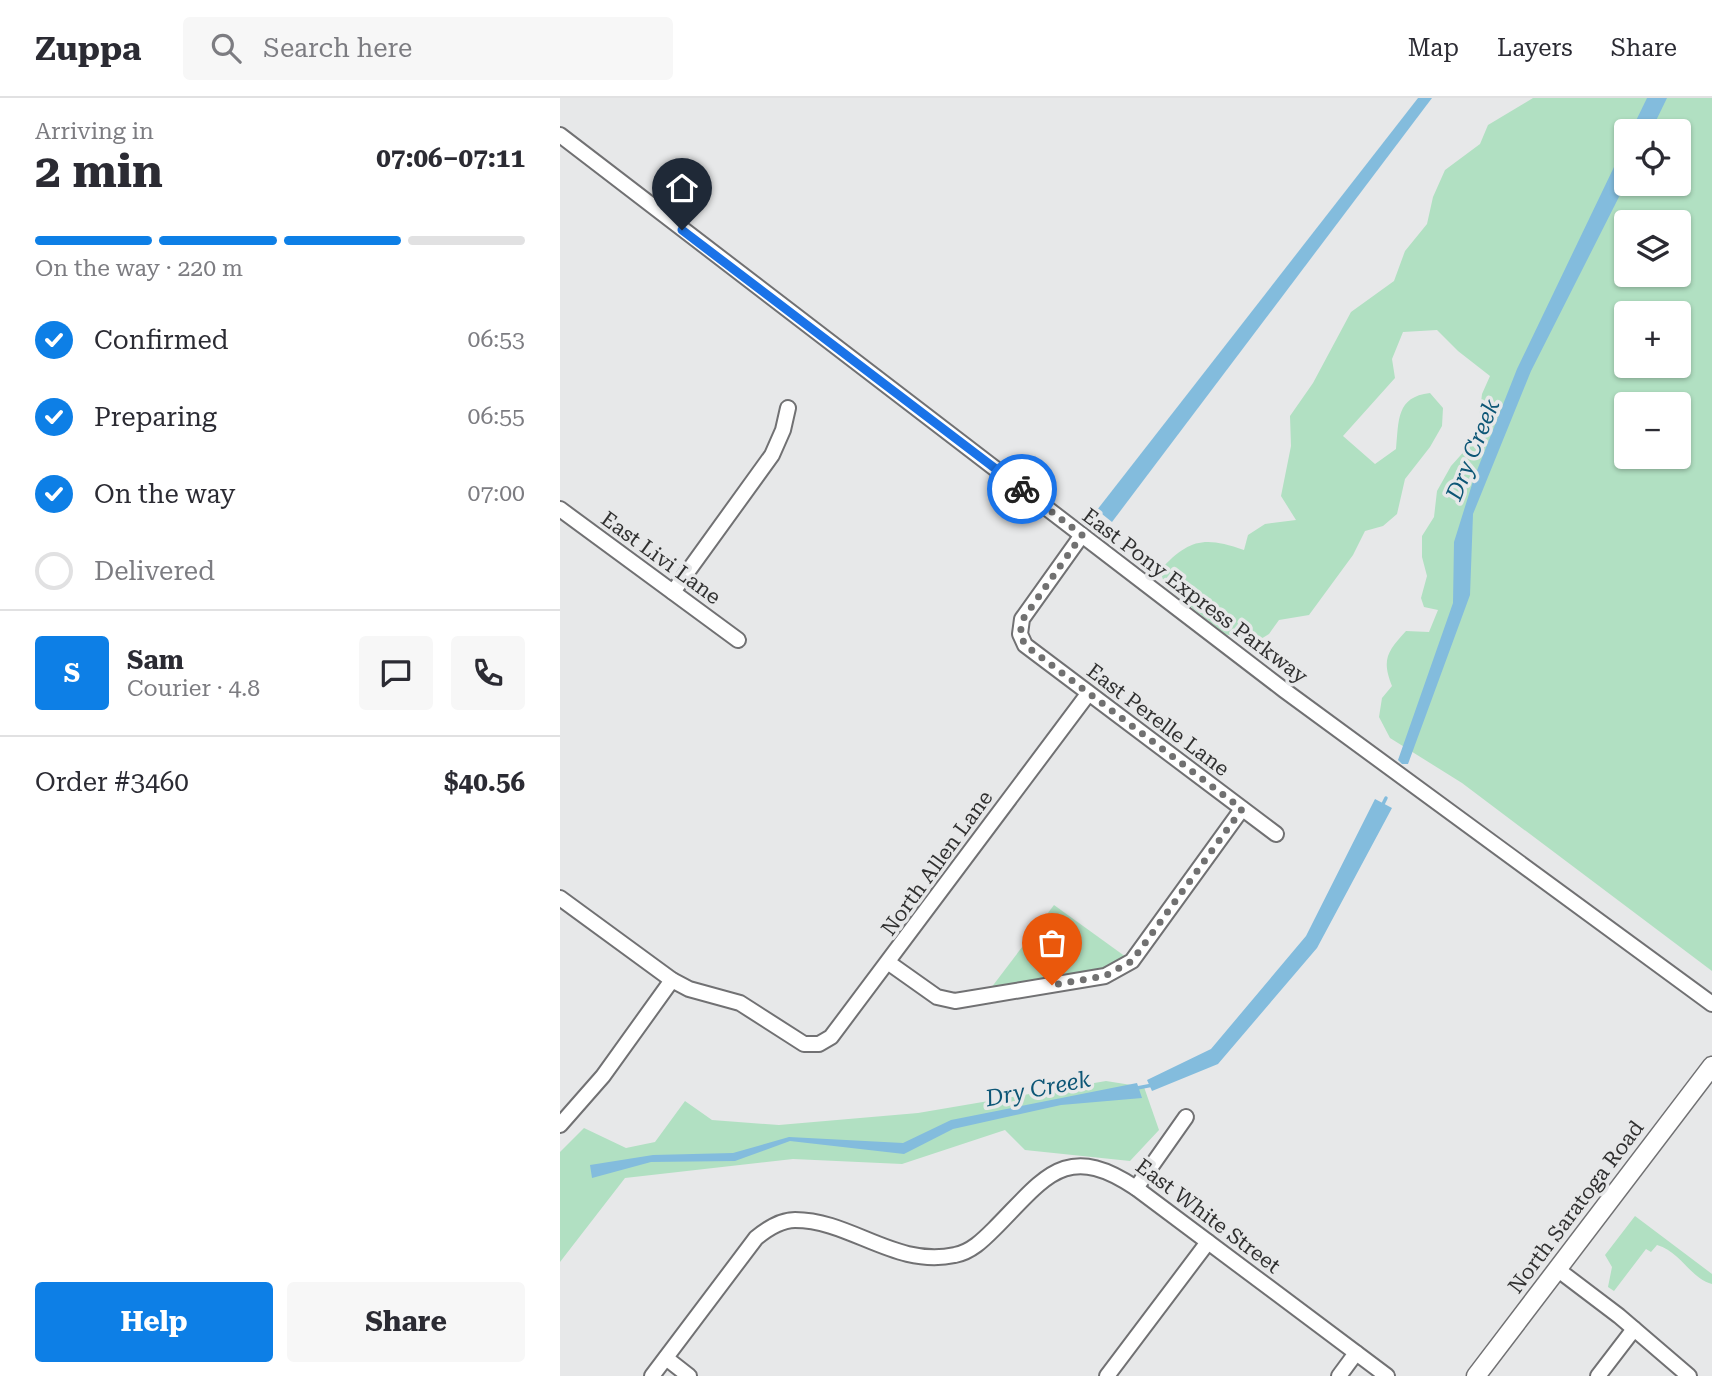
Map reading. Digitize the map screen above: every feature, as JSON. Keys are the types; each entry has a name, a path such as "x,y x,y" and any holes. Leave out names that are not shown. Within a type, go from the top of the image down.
{"main road":[{"name":"North Saratoga Road","path":"1476,1376 1712,1066"}],"street":[{"name":"East Pony Express Parkway","path":"560,135 1411,785 1712,1004"},
{"path":"673,592 772,455 783,430 788,408"},
{"name":"East Livi Lane","path":"560,509 738,640"},
{"name":"East Perelle Lane","path":"1082,535 1023,619 1020,634 1028,648 1276,834"},
{"name":"North Allen Lane","path":"672,981 689,989 744,1005 789,1037 812,1045 831,1037 1088,694"},
{"path":"889,963 937,997 955,1001 1105,976 1120,971 1132,961 1242,809"},
{"path":"560,898 672,981 603,1076 560,1125"},
{"path":"1136,1188 1186,1117"},
{"name":"East White Street","path":"652,1376 756,1238 768,1229 794,1220 845,1233 914,1258 940,1259 961,1254 979,1243 1047,1175 1074,1166 1111,1171 1387,1376"},
{"path":"1107,1376 1208,1242"},
{"path":"1557,1269 1689,1376"},
{"path":"1598,1376 1634,1329"},
{"path":"1339,1376 1356,1353"},
{"path":"666,1358 689,1376"}],"green space":[{"path":"1533,98 1712,98 1712,971 1462,783 1390,738 1379,717 1382,698 1392,686 1387,669 1391,650 1406,631 1429,632 1438,610 1424,607 1421,598 1427,576 1422,557 1422,536 1434,517 1437,491 1451,466 1477,437 1482,394 1490,376 1437,330 1403,332 1392,359 1395,378 1343,436 1375,464 1396,449 1399,420 1405,405 1419,395 1430,393 1443,408 1442,426 1430,447 1405,479 1397,514 1383,526 1365,531 1353,555 1309,615 1279,620 1269,634 1256,642 1225,634 1165,586 1160,570 1189,546 1207,542 1244,550 1248,535 1265,524 1296,520 1281,496 1291,446 1290,416 1313,383 1351,312 1394,281 1405,251 1427,224 1433,197 1445,170 1480,144 1488,125"},
{"path":"1054,905 1126,957 1111,969 991,988"},
{"path":"1106,1081 1144,1087 1159,1130 1130,1161 1025,1150 1005,1130 902,1164 793,1159 625,1178 560,1262 560,1152 584,1128 626,1148 655,1142 685,1101 712,1120 779,1125 918,1113"},
{"path":"1635,1216 1712,1274 1712,1284 1704,1281 1673,1253 1657,1245 1651,1252 1646,1249 1614,1291 1608,1287 1612,1267 1605,1255"}],"water":[{"path":"1418,98 1432,98 1112,522 1097,510"},
{"path":"1647,98 1667,98 1657,119 1637,119"},
{"path":"1614,167 1614,196 1619,196 1531,371 1473,514 1470,595 1408,764 1402,764 1398,760 1453,603 1454,542 1474,478 1517,369"},
{"path":"1375,799 1392,808 1317,948 1218,1064 1152,1091 1147,1080 1211,1049 1306,936"},
{"path":"1137,1083 1142,1098 1061,1105 953,1129 904,1154 790,1141 735,1161 651,1162 592,1178 590,1165 653,1155 733,1153 789,1137 903,1143 951,1120"}],"waterway":[{"name":"Dry Creek","path":"1382,806 1386,798"},
{"name":"Dry Creek","path":"1137,1088 1153,1085"}],"way so far":[{"path":"1022,489 1082,535 1023,619 1020,634 1025,645 1242,809 1132,961 1120,971 1105,976 1052,985"}],"route":[{"path":"682,230 1022,489"}]}
